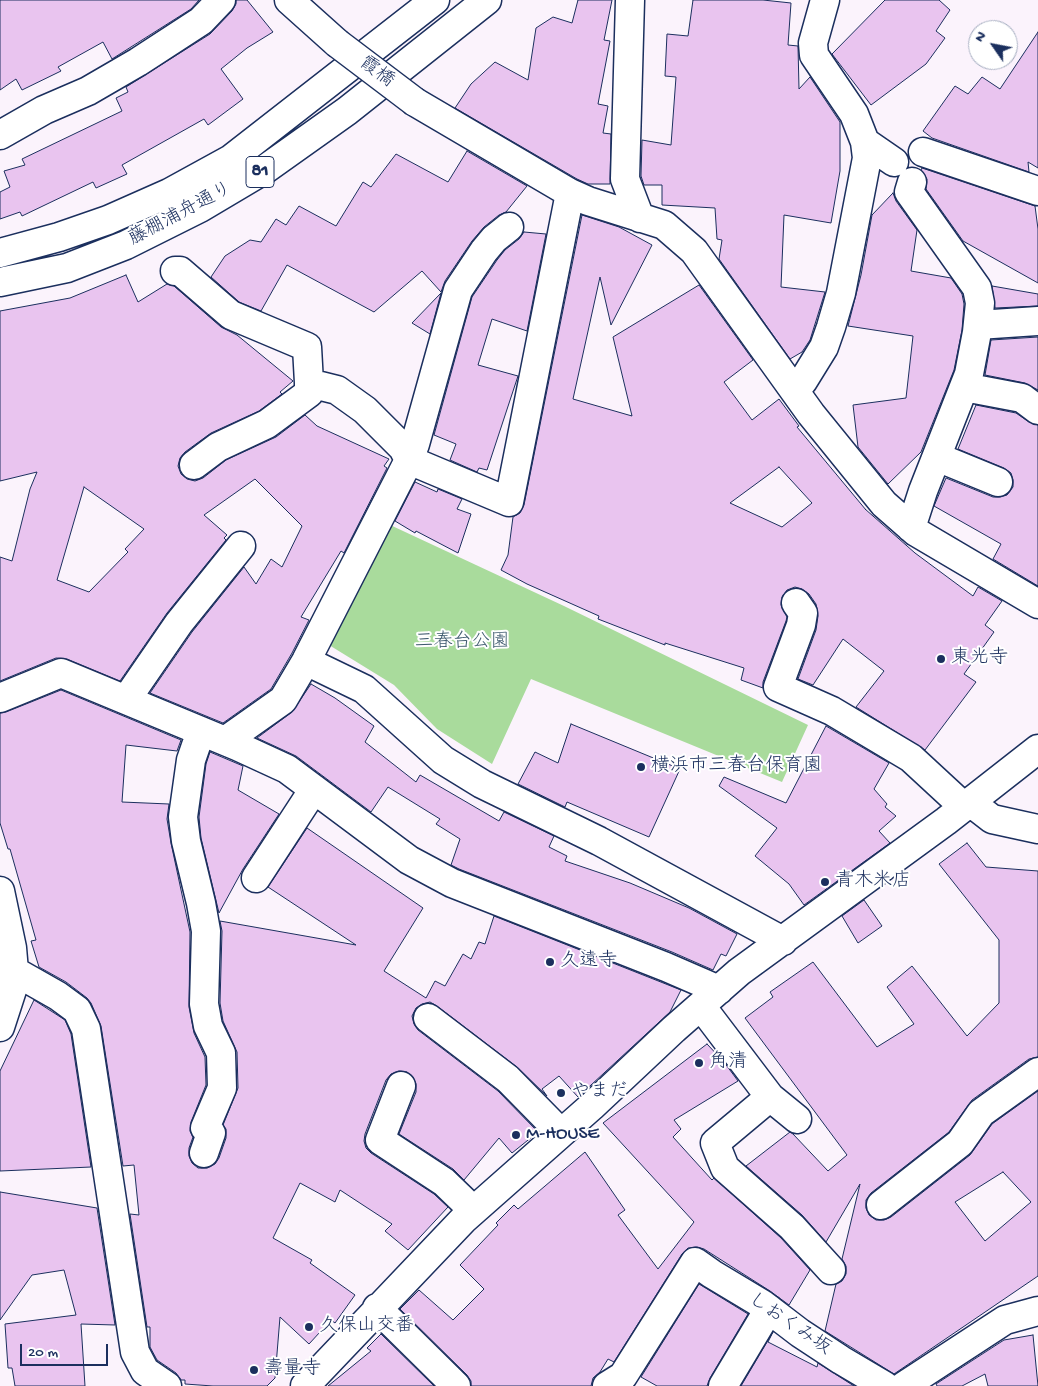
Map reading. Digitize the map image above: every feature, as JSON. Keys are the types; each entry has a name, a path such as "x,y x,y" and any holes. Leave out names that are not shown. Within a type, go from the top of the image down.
{"street":[{"path":"0,135 44,110 88,91 138,62 201,21 221,0"},
{"name":"藤棚浦舟通り","path":"0,253 59,238 108,220 169,193 231,159 435,0"},
{"name":"藤棚浦舟通り","path":"0,282 67,268 126,245 200,208 264,170 339,116 487,0"},
{"path":"630,0 625,179 640,218"},
{"path":"794,390 803,380 824,347 841,293 868,158 865,142 854,114 814,55 813,43 825,0"},
{"name":"霞橋","path":"297,3 337,43 415,102 562,199 588,201 664,225 694,251 794,390 884,504 911,528 1038,604"},
{"path":"865,142 903,172 909,192 977,288 980,303 969,374 936,457 911,528"},
{"path":"923,152 1038,191"},
{"path":"309,383 337,390 365,410 403,448 409,460 509,502 562,199"},
{"path":"204,1152 211,1133 205,1128 222,1088 220,1053 208,1026 204,1004 206,931 186,841 183,817 191,760 213,736 283,700 306,661 409,460 458,290 484,251 494,239 509,227"},
{"path":"175,271 180,271 232,315 307,347 309,393 267,424 218,446 194,465"},
{"path":"978,325 1038,321"},
{"path":"964,387 1022,398 1038,410"},
{"path":"936,457 998,482"},
{"path":"126,700 180,623 240,546"},
{"path":"796,603 803,613 801,626 778,687 832,711 910,758 967,805 992,819 1038,829"},
{"path":"306,661 364,689 443,760 482,784 599,840 783,941"},
{"path":"0,698 61,673 287,769 409,860 452,883 666,968 710,998 770,1097 797,1119"},
{"path":"313,1383 378,1308 473,1210 739,972 967,805 1038,749"},
{"path":"256,878 314,789"},
{"path":"0,891 12,948 14,971 12,990 0,1027"},
{"path":"14,971 58,996 76,1010 86,1029 135,1352 145,1370 167,1386"},
{"path":"428,1018 508,1079 561,1133"},
{"path":"881,1205 960,1143 981,1113 1038,1072"},
{"path":"401,1086 380,1140 444,1182 473,1210"},
{"path":"770,1097 714,1142 725,1168 792,1227 831,1270"},
{"name":"しおくみ坂","path":"620,1383 695,1262 885,1386"},
{"path":"378,1308 456,1386"},
{"path":"723,1386 769,1309"},
{"path":"904,1386 1005,1320 1038,1311"}],"green space":[{"name":"三春台公園","path":"388,524 564,606 808,725 782,782 531,679 492,764 437,729 394,685 329,645"}],"building":[{"path":"0,0 199,0 191,9 112,59 103,42 58,67 61,71 22,90 16,79 0,90"},
{"path":"236,0 247,0 273,32 247,48 221,69 243,99 208,125 204,119 122,165 127,174 96,188 93,182 22,216 20,212 0,219 0,192 10,187 4,171 25,165 22,159 122,111 116,98 128,92 126,87 210,34 232,11"},
{"path":"578,0 612,0 604,40 610,41 598,104 608,106 603,133 611,134 610,184 588,184 577,179 455,108 471,84 495,62 528,80 536,28 553,17 572,23"},
{"path":"693,0 763,0 791,3 788,45 798,46 799,89 810,77 840,122 840,171 831,223 784,215 781,287 825,292 810,340 802,352 790,359 719,259 722,240 717,239 715,208 662,205 662,185 644,185 641,176 642,140 671,145 676,77 665,76 667,34 688,36"},
{"path":"885,0 939,0 950,10 936,31 945,38 926,64 871,105 832,54"},
{"path":"1038,32 1038,168 1028,162 1029,172 932,138 923,131 955,86 968,94 982,77 1000,89 1013,70 1018,70 1018,62"},
{"path":"467,151 527,186 506,212 484,227 472,241 445,281 441,292 422,271 374,312 287,265 261,311 239,302 211,277 225,256 250,240 261,242 276,219 286,225 299,206 336,226 363,182 371,187 396,154 448,182"},
{"path":"922,168 1035,206 1038,229 1038,283 963,241 926,189 927,179 921,170"},
{"path":"893,193 896,201 917,230 911,271 951,278 962,294 964,304 962,330 954,370 921,452 888,484 858,447 853,405 906,398 913,336 848,326 861,275 872,215"},
{"path":"582,215 619,227 652,245 611,325 600,277 573,399 632,416 613,337 699,285 753,360 724,382 752,420 779,399 799,426 797,427 866,510 915,553 973,596 978,587 1002,601 985,625 994,632 964,674 976,682 925,750 856,707 884,671 843,639 813,685 798,679 816,630 818,616 816,604 809,594 802,589 795,587 787,590 782,597 781,605 787,617 763,682 763,688 741,680 744,668 665,643 665,645 598,619 599,616 527,584 501,570 508,555 513,517 520,513 524,505","holes":["779,467 812,503 782,527 730,503"]},
{"path":"524,232 546,234 527,331 492,319 478,365 518,376 487,470 479,468 477,472 450,460 456,444 434,435 472,297 505,250 519,239"},
{"path":"126,275 138,302 167,284 174,286 221,327 237,335 293,381 280,392 282,394 259,411 211,433 185,452 180,458 178,466 181,474 187,479 195,481 203,478 226,460 276,437 305,415 317,426 389,459 384,466 387,468 344,553 341,551 301,617 309,620 271,689 223,723 150,693 192,632 244,567 256,584 271,559 282,567 302,526 255,479 204,515 227,535 224,538 226,540 167,613 120,681 67,659 56,658 0,681 0,557 12,561 30,489 37,472 0,481 0,311 70,298","holes":["84,487 144,529 125,549 128,552 89,592 57,580"]},
{"path":"992,286 1038,294 1038,306 995,308"},
{"path":"441,293 430,334 412,323"},
{"path":"1038,337 1038,390 1025,383 985,375 991,340"},
{"path":"976,405 1016,413 1029,422 1038,425 1038,586 993,559 1001,544 934,506 946,478 993,497 1007,495 1013,487 1011,473 1004,468 958,449"},
{"path":"415,482 437,492 438,489 462,499 457,509 471,514 458,553 416,531 415,533 395,521"},
{"path":"311,684 335,698 374,726 365,742 416,782 420,775 499,821 504,812 554,836 549,847 567,856 565,861 630,883 689,908 737,934 726,956 721,954 713,970 672,952 459,869 451,865 460,839 436,824 440,819 388,787 371,812 296,756 257,738 292,712"},
{"path":"61,690 181,740 177,751 126,745 122,802 169,804 167,819 190,932 189,1007 194,1033 205,1057 206,1085 191,1122 190,1131 193,1137 189,1148 189,1156 192,1163 198,1168 207,1168 215,1164 219,1158 226,1138 226,1129 223,1125 238,1088 237,1052 223,1021 220,1003 222,931 220,921 356,945 268,887 307,828 423,908 384,971 426,998 435,981 445,986 463,954 471,959 479,942 485,944 494,916 681,990 670,1012 578,1097 559,1076 542,1089 547,1096 517,1067 437,1006 430,1002 416,1008 412,1016 418,1030 498,1091 538,1132 512,1153 499,1138 464,1180 453,1169 399,1134 416,1092 416,1084 413,1077 407,1072 399,1071 391,1074 386,1080 365,1134 366,1148 434,1194 448,1207 408,1250 385,1231 392,1224 340,1190 335,1202 300,1183 273,1238 312,1260 310,1263 355,1295 335,1323 331,1320 309,1344 280,1317 275,1378 267,1386 185,1384 185,1380 181,1380 176,1373 157,1360 150,1347 150,1327 147,1327 130,1214 139,1215 134,1165 123,1166 101,1026 87,998 66,982 39,967 31,941 36,940 10,849 8,849 0,823 0,713"},
{"path":"571,724 680,769 649,837 567,802 565,807 518,784 535,752 558,763"},
{"path":"826,726 889,763 874,789 887,804 885,807 896,816 879,831 890,843 804,905 789,884 755,856 777,828 719,786 724,777 786,803"},
{"path":"210,752 243,766 238,790 279,814 243,869 219,913 201,838 199,817 206,764"},
{"path":"967,843 986,867 1038,871 1038,1057 1029,1059 972,1100 949,1132 871,1193 866,1200 866,1208 869,1215 876,1220 884,1220 891,1217 970,1155 992,1124 1038,1091 1038,1276 894,1374 825,1331 836,1284 842,1281 846,1274 846,1266 842,1259 860,1184 826,1242 802,1215 746,1166 790,1132 828,1171 847,1155 745,1018 773,997 770,992 813,962 877,1047 914,1024 887,987 912,966 967,1036 999,1003 999,940 939,864","holes":["1003,1172 1031,1202 985,1241 955,1202"]},
{"path":"864,900 882,926 858,943 842,916"},
{"path":"34,1000 65,1020 71,1034 91,1167 0,1171 0,1071"},
{"path":"707,1044 738,1081 674,1120 681,1129 673,1137 712,1180 714,1178 781,1238 810,1270 789,1305 704,1249 697,1247 688,1248 682,1254 614,1362 608,1359 600,1372 593,1378 591,1386 471,1386 471,1381 467,1375 400,1309 419,1290 453,1320 484,1289 460,1265 514,1205 518,1209 585,1152 625,1210 618,1215 658,1269 694,1222 603,1123"},
{"path":"0,1192 97,1208 115,1325 81,1324 85,1386 15,1386 12,1368 8,1368 5,1324 76,1315 64,1270 32,1275 0,1320"},
{"path":"699,1284 748,1314 707,1386 657,1386 641,1377"},
{"path":"773,1332 768,1342 817,1367 818,1363 854,1386 741,1386"},
{"path":"381,1334 434,1386 328,1386 371,1351 367,1348"},
{"path":"1033,1335 1038,1386 988,1386 985,1374 962,1386 937,1386 936,1384 1004,1340"}],"place":[{"name":"東光寺","path":"941,659"},
{"name":"横浜市三春台保育園","path":"641,767"},
{"name":"青木米店","path":"825,882"},
{"name":"久遠寺","path":"550,962"},
{"name":"角清","path":"699,1063"},
{"name":"やまだ","path":"561,1093"},
{"name":"M-HOUSE","path":"516,1135"},
{"name":"久保山交番","path":"309,1327"},
{"name":"壽量寺","path":"254,1370"}]}
